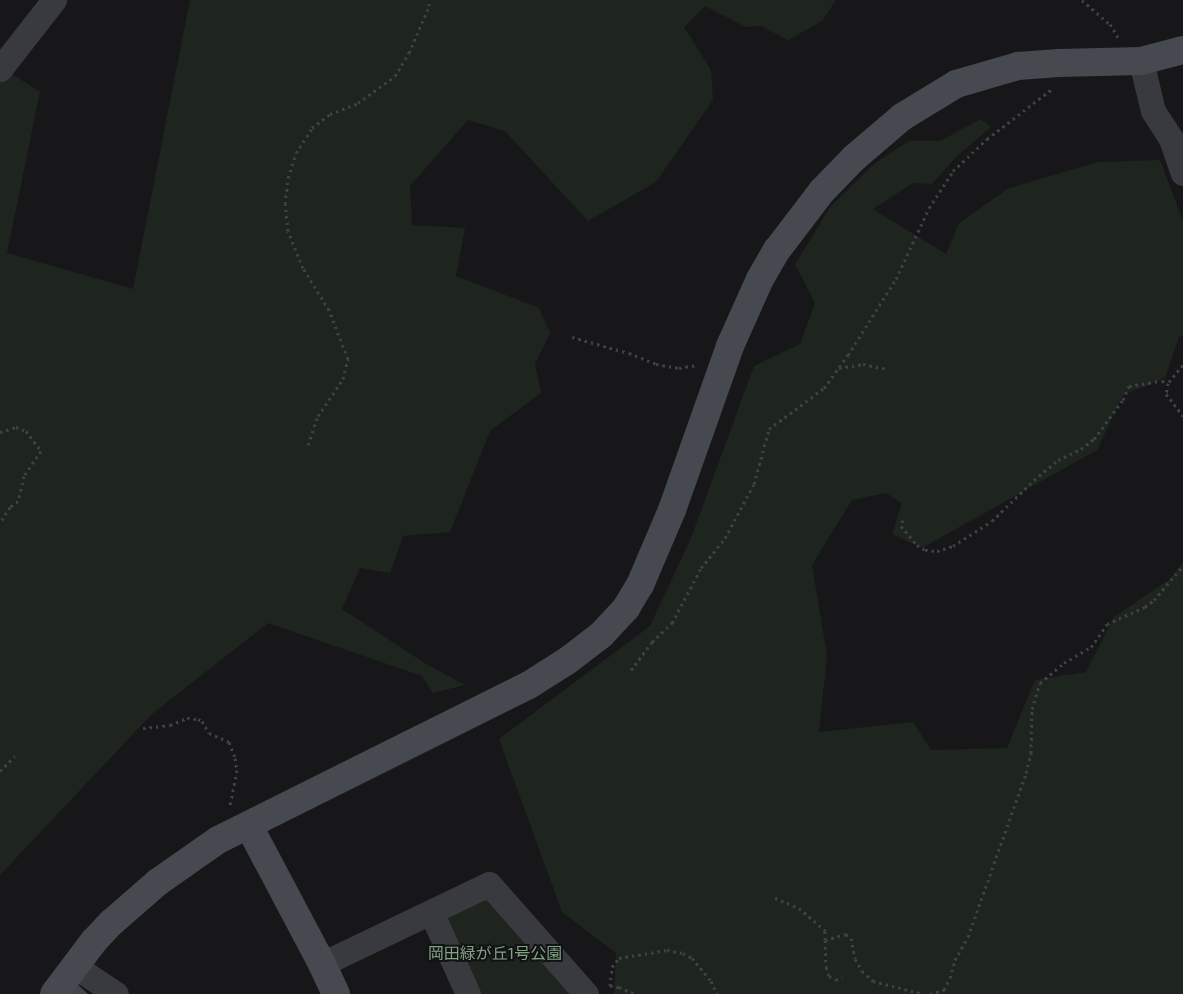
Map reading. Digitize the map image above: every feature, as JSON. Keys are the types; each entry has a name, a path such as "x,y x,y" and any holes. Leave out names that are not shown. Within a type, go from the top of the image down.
{"street":[{"path":"0,69 54,0"},
{"path":"54,994 94,941 158,882 218,840 529,685 567,661 601,635 626,608 644,577 672,510 724,365 760,279 776,250 822,191 854,158 902,116 956,84 1018,66 1130,61 1183,50"},
{"path":"1130,61 1152,111 1171,139 1183,173"},
{"path":"239,830 322,964 336,994"},
{"path":"322,964 489,884 595,991"},
{"path":"431,912 468,994"},
{"path":"76,967 116,994"}],"path":[{"path":"308,445 318,416 343,379 348,359 329,310 303,268 288,231 285,204 288,178 296,152 312,128 330,114 358,103 395,76 409,53 429,6 429,0"},
{"path":"1082,0 1110,24 1118,35 1130,61"},
{"path":"631,670 652,642 672,623 702,568 725,538 754,484 769,429 824,388 896,279 929,208 953,170 987,139 1058,85"},
{"path":"572,337 629,352 656,364 679,368 724,365"},
{"path":"838,368 863,364 887,369"},
{"path":"1183,366 1168,383 1166,394 1183,416"},
{"path":"903,520 901,526 917,545 925,550 937,551 953,546 992,521 1034,480 1058,460 1094,439 1123,400 1129,386 1162,381 1168,383"},
{"path":"0,432 16,427 26,431 41,451 24,476 18,501 10,507 0,523"},
{"path":"930,994 944,990 955,960 968,937 1026,773 1031,752 1032,709 1040,684 1064,663 1091,647 1107,624 1145,607 1154,600 1183,566"},
{"path":"143,728 170,725 188,718 198,719 209,733 224,738 228,742 236,758 237,770 227,824 239,830"},
{"path":"0,771 15,756"},
{"path":"775,898 799,908 826,931 826,967 829,976 836,980 842,977"},
{"path":"825,940 846,934 850,938 855,959 862,971 873,981 924,994"},
{"path":"610,986 612,967 619,958 667,950 683,953 692,958 711,981 717,994"},
{"path":"595,991 610,986 619,986 635,994"}],"green space":[{"path":"190,0 836,0 822,21 788,40 761,26 746,27 705,6 684,27 711,70 713,100 656,182 588,221 505,131 468,120 410,186 412,225 465,228 456,276 539,308 550,333 535,364 541,393 490,431 450,532 403,536 390,573 360,568 342,609 426,664 465,685 433,693 422,676 268,623 152,714 0,875 0,66 40,92 7,253 133,289"},
{"path":"981,119 991,127 957,156 932,184 913,183 873,209 946,254 959,223 1009,188 1099,162 1160,160 1183,221 1183,336 1179,337 1165,378 1123,395 1097,450 922,548 892,534 902,503 886,493 852,500 812,565 827,656 819,732 913,722 931,750 1007,748 1035,680 1086,672 1114,617 1170,579 1183,562 1183,994 614,994 616,953 562,912 499,739 650,626 691,538 754,366 800,344 815,303 795,264 831,206 875,163 909,141 940,141"},
{"name":"岡田緑が丘1号公園","path":"489,884 586,994 468,994 431,912"}],"building":[{"path":"76,983 88,994 68,994"}]}
